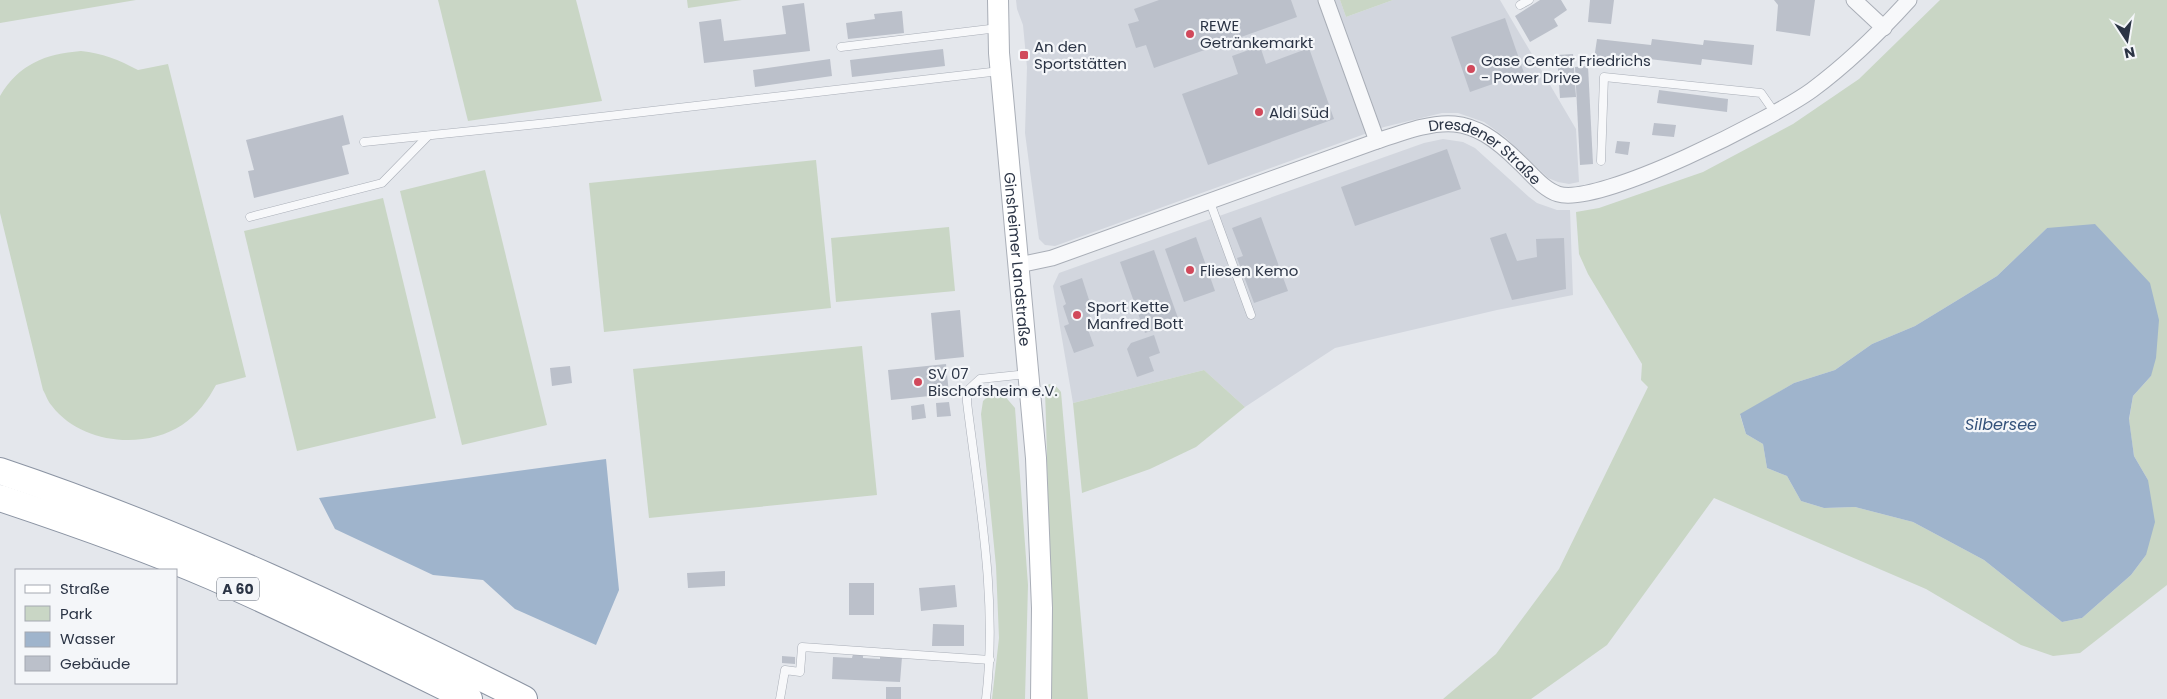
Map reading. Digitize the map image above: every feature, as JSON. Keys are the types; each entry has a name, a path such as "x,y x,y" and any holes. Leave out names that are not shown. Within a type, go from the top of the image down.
{"highway":[{"name":"A 60","path":"0,471 114,512 248,566 379,626 524,699"},
{"name":"A 60","path":"0,498 71,522 211,576 363,646 469,699"}],"main road":[{"name":"Ginsheimer Landstraße","path":"998,0 1000,71 1019,264 1040,524 1042,608 1041,699"}],"street":[{"path":"1326,0 1377,141"},
{"path":"1854,0 1884,28"},
{"name":"Dresdener Straße","path":"1019,264 1052,258 1377,141 1420,126 1441,122 1456,122 1468,125 1482,132 1511,154 1542,184 1559,194 1588,192 1638,176 1737,134 1775,113 1812,90 1884,28 1909,0"}],"lane":[{"path":"1520,5 1529,0"},
{"path":"841,47 998,28"},
{"path":"364,142 1000,71"},
{"path":"1601,161 1604,77 1761,94 1775,113"},
{"path":"250,217 382,183 428,136"},
{"path":"1210,202 1251,315"},
{"path":"986,699 990,660 990,593 967,402 968,391 980,379 1028,374"},
{"path":"780,699 785,670 800,672 802,647 990,660"}],"shaded area":[{"path":"1016,0 1340,0 1346,17 1393,0 1500,0 1576,129 1579,182 1569,184 1548,178 1505,137 1484,122 1458,113 1442,113 1384,127 1055,246 1045,245 1039,239 1025,133 1027,67 1023,25"},
{"path":"1443,139 1463,142 1475,148 1537,203 1557,210 1570,210 1573,295 1497,310 1335,348 1245,407 1204,370 1073,403 1053,286 1059,273 1424,143"}],"green space":[{"path":"0,0 136,0 0,23"},
{"path":"438,0 576,0 602,101 468,121"},
{"path":"687,0 742,0 688,8"},
{"path":"1340,0 1393,0 1346,17"},
{"path":"1940,0 2167,0 2167,585 2080,653 2053,656 2021,645 1926,589 1714,498 1607,645 1531,699 1443,699 1496,654 1559,569 1648,387 1641,380 1642,364 1588,274 1579,254 1576,212 1599,208 1703,172 1793,124 1859,79","holes":["2047,228 2151,376 2133,396 2129,420 2134,456 2148,480 2146,555 2131,575 2082,618 2062,622 1984,560 1913,522 1855,507 1824,508 1801,501 1787,476 1767,468 1763,444 1746,434 1740,415 1794,383 1835,370 1872,344 1915,326 1997,276"]},
{"path":"81,51 96,53 138,70 168,64 246,377 216,385 193,417 167,433 150,438 114,439 96,435 79,429 64,419 49,403 43,390 0,213 0,96 7,85 24,68 45,58"},
{"path":"816,160 831,308 604,332 589,183"},
{"path":"485,170 547,425 462,445 400,191"},
{"path":"383,198 436,418 297,451 244,231"},
{"path":"949,227 955,291 836,302 831,238"},
{"path":"862,346 877,495 649,518 633,369"},
{"path":"1204,370 1245,407 1196,447 1150,469 1082,493 1073,403"},
{"path":"1049,384 1056,386 1061,392 1088,699 1050,699 1045,391"},
{"path":"992,392 1003,394 1015,408 1028,585 1025,699 992,699 999,638 996,566 981,414 983,401"}],"water":[{"name":"Silbersee","path":"2095,224 2150,283 2159,320 2156,358 2151,376 2133,396 2129,419 2134,456 2148,480 2155,522 2146,555 2131,575 2082,618 2062,622 1984,560 1913,522 1855,507 1824,508 1801,501 1787,476 1767,468 1763,444 1746,434 1740,414 1794,383 1835,370 1872,344 1915,326 1997,276 2047,228"},
{"path":"606,459 619,590 596,645 515,609 483,580 433,575 335,529 319,498"}],"building":[{"name":"REWE Getränkemarkt","path":"1159,0 1291,0 1297,17 1154,68 1146,45 1136,48 1128,24 1139,21 1134,9"},
{"path":"1540,0 1561,0 1567,10 1554,19 1558,26 1530,42 1515,16"},
{"path":"1590,0 1614,0 1611,24 1588,22"},
{"path":"1774,0 1815,0 1810,36 1776,31 1778,5"},
{"path":"804,3 810,51 704,63 699,22 721,19 724,41 786,34 782,6"},
{"path":"902,11 904,33 848,39 846,23 875,19 874,14"},
{"path":"1505,18 1524,73 1470,92 1451,37"},
{"path":"1597,39 1651,45 1652,39 1703,45 1704,40 1754,45 1752,65 1702,59 1701,65 1649,59 1649,65 1594,59"},
{"path":"1260,46 1266,64 1309,48 1334,119 1208,165 1182,94 1238,74 1232,56"},
{"path":"943,49 945,66 852,77 850,60"},
{"path":"1573,54 1576,97 1560,98 1557,55"},
{"path":"830,59 832,76 755,87 753,70"},
{"path":"1588,66 1593,164 1580,165 1575,67"},
{"path":"1659,90 1728,99 1727,112 1657,103"},
{"path":"343,115 350,144 342,146 349,174 254,198 248,171 254,170 246,140"},
{"path":"1654,123 1676,125 1674,137 1652,135"},
{"path":"1617,141 1630,142 1628,155 1615,153"},
{"path":"1447,149 1461,189 1355,226 1341,187"},
{"path":"1261,217 1288,291 1254,303 1237,258 1243,256 1232,228"},
{"path":"1506,233 1517,261 1537,257 1536,239 1564,238 1566,289 1512,300 1490,238"},
{"name":"Fliesen Kemo","path":"1196,237 1215,291 1184,302 1165,249"},
{"path":"1154,250 1179,321 1145,333 1120,262"},
{"path":"1082,278 1090,303 1086,304 1092,321 1086,324 1094,346 1074,353 1064,326 1069,324 1063,306 1066,304 1060,286"},
{"name":"SV 07 Bischofsheim e.V.","path":"960,310 964,357 935,360 931,313"},
{"path":"1154,335 1160,353 1149,357 1154,371 1137,377 1127,349 1131,343"},
{"name":"SV 07 Bischofsheim e.V.","path":"946,364 949,394 891,400 888,370"},
{"path":"570,366 572,383 552,386 550,368"},
{"path":"949,402 951,416 937,417 936,403"},
{"path":"924,404 926,418 912,420 911,406"},
{"path":"725,571 725,586 688,588 687,573"},
{"path":"849,583 874,583 874,615 849,615"},
{"path":"955,585 957,607 921,611 919,588"},
{"path":"933,624 964,625 964,646 932,646"},
{"path":"853,654 863,655 863,658 880,659 880,655 902,657 900,682 832,679 833,657 852,658"},
{"path":"782,656 795,657 795,664 782,663"},
{"path":"886,687 901,687 901,699 886,699"}],"place":[{"name":"REWE Getränkemarkt","path":"1190,34"},
{"name":"An den Sportstätten","path":"1024,55"},
{"name":"Gase Center Friedrichs - Power Drive","path":"1471,69"},
{"name":"Aldi Süd","path":"1259,112"},
{"name":"Fliesen Kemo","path":"1190,270"},
{"name":"Sport Kette Manfred Bott","path":"1077,315"},
{"name":"SV 07 Bischofsheim e.V.","path":"918,382"}]}
